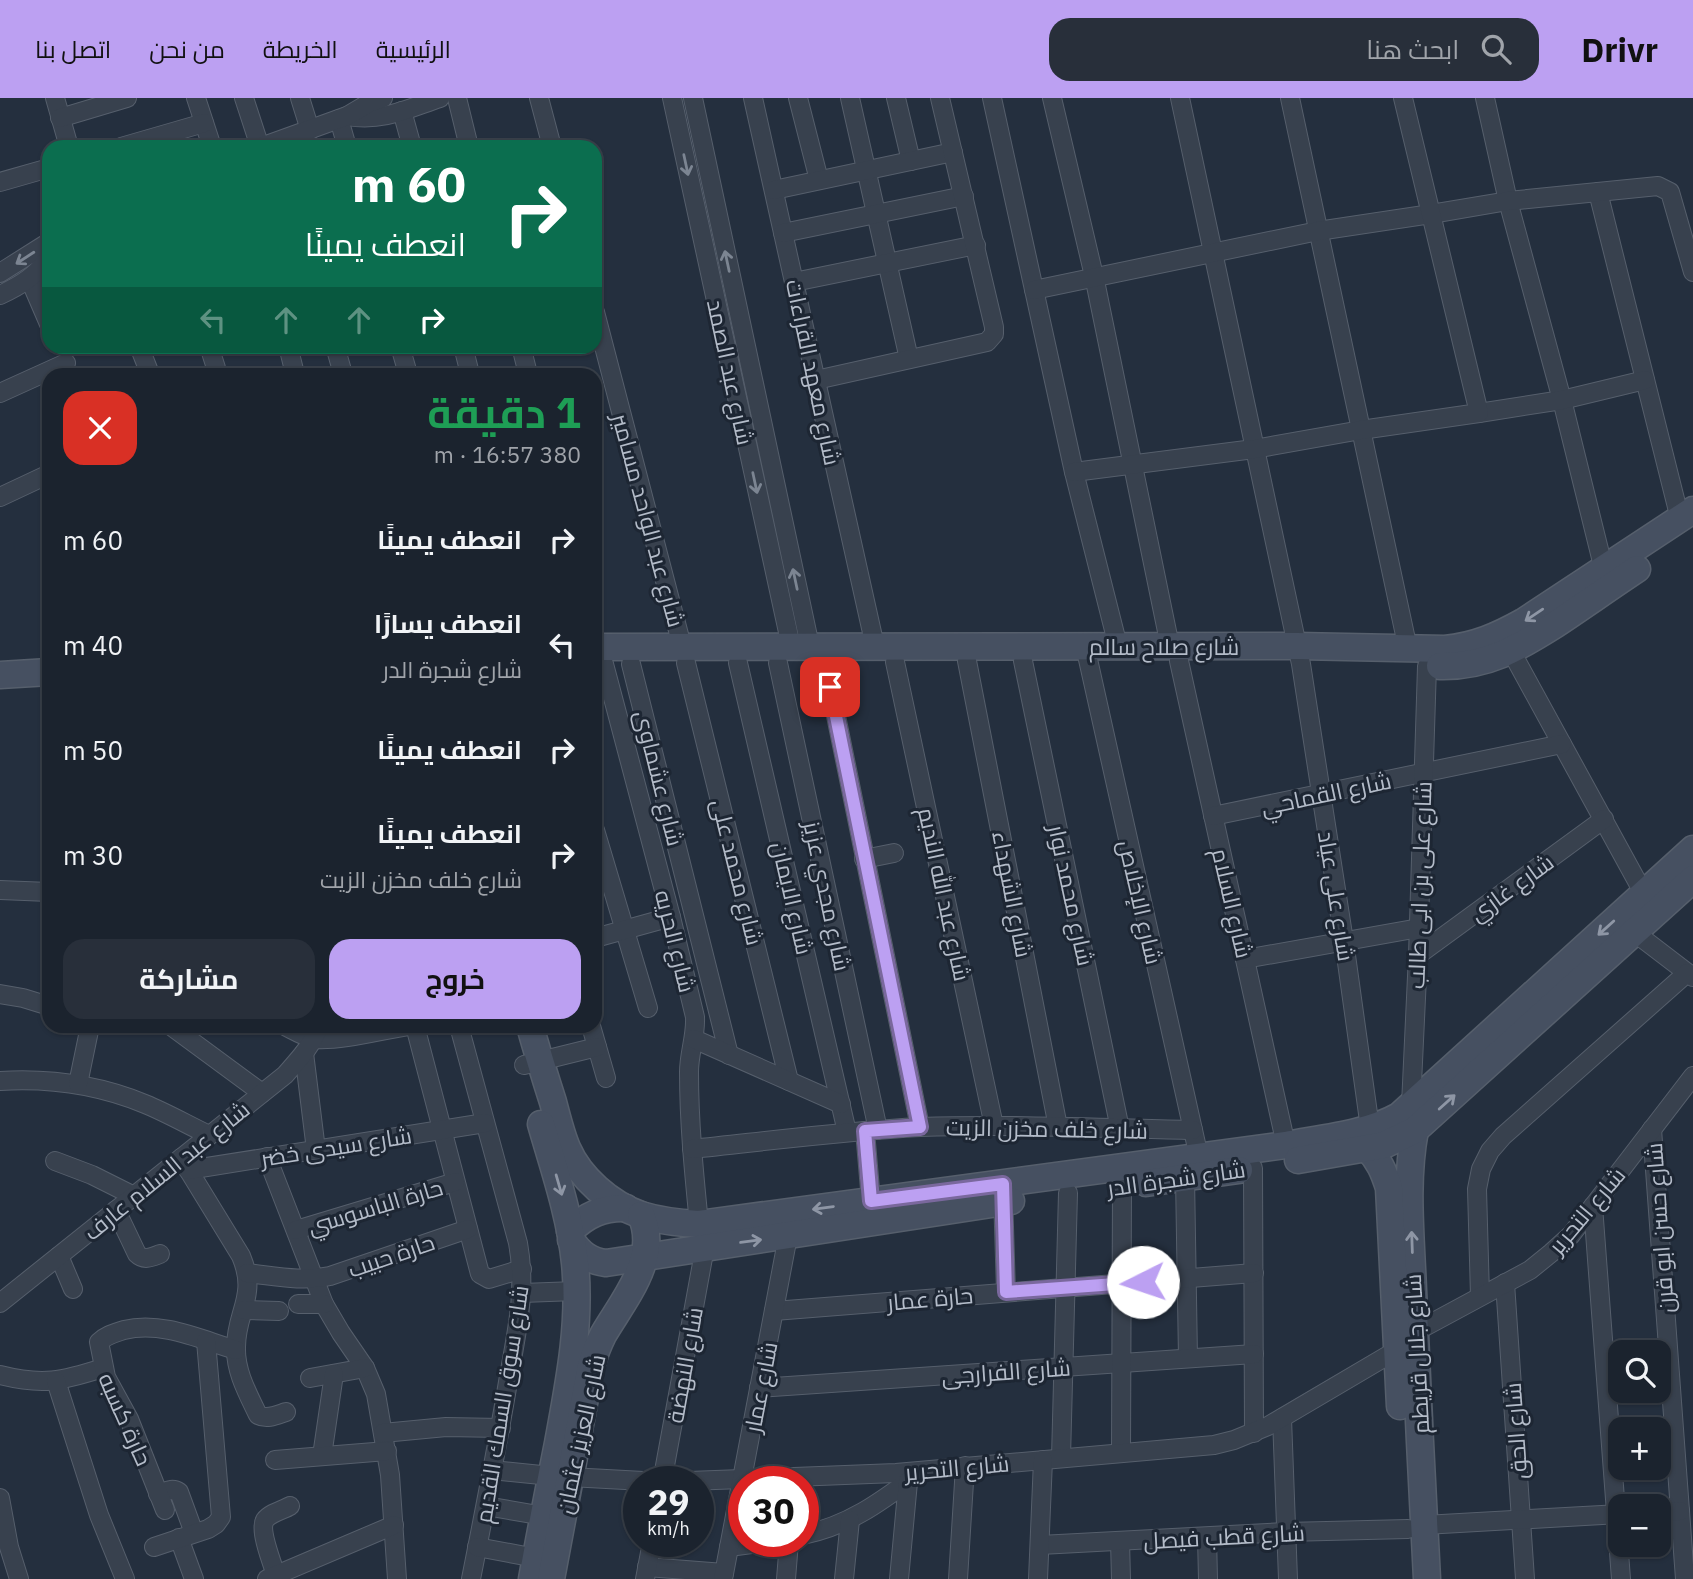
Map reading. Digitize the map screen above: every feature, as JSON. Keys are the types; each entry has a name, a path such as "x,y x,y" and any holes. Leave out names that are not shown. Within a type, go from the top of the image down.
{"street":[{"path":"55,98 67,140"},
{"path":"60,118 127,98"},
{"path":"196,98 210,140"},
{"path":"244,98 258,140"},
{"path":"300,98 310,130"},
{"path":"289,140 383,98"},
{"path":"349,111 362,119 375,118 440,98"},
{"path":"457,98 467,140"},
{"path":"539,98 550,140"},
{"name":"شارع عبد الصمد","path":"672,98 801,654"},
{"name":"شارع عبد الصمد","path":"693,98 801,654"},
{"name":"شارع معهد القراءات","path":"753,98 816,380 885,654"},
{"path":"798,98 819,180"},
{"path":"850,98 909,359"},
{"path":"896,98 911,161"},
{"path":"816,380 987,342 994,334 976,245 940,98"},
{"path":"992,98 1074,472 1118,646"},
{"name":"شارع السلام","path":"1052,98 1094,276 1132,463 1286,1145"},
{"name":"شارع على عياد","path":"1180,98 1299,655 1344,941 1369,1138"},
{"name":"شارع على بن ابى طالب","path":"1290,98 1361,430 1418,657 1423,773 1413,1117"},
{"path":"1403,98 1479,413"},
{"path":"1485,98 1508,201 1562,400 1606,579"},
{"path":"347,140 349,111"},
{"path":"402,111 410,140"},
{"path":"145,140 204,123"},
{"path":"774,190 953,152"},
{"path":"0,182 42,170"},
{"path":"1034,290 1318,231 1508,201 1658,186 1670,192 1693,272"},
{"path":"1598,192 1645,380 1689,520"},
{"path":"783,233 964,196"},
{"path":"794,282 976,245"},
{"path":"0,273 42,246"},
{"path":"0,295 30,280 42,268"},
{"path":"30,280 42,308"},
{"name":"شارع عبد الواحد مسامير","path":"602,339 684,655"},
{"path":"212,354 216,368"},
{"path":"0,393 42,378"},
{"path":"1074,472 1254,449 1562,400 1645,380"},
{"path":"0,497 42,477"},
{"name":"شارع صلاح سالم","path":"602,651 684,655 1299,655 1418,657 1448,666 1470,664 1511,651 1575,600 1689,520"},
{"name":"شارع صلاح سالم","path":"1418,657 1483,642 1575,600"},
{"name":"شارع صلاح سالم","path":"885,654 967,661 1023,661 1086,654 1118,646 1175,654"},
{"path":"1511,651 1604,819 1667,887"},
{"name":"شارع صلاح سالم","path":"602,653 631,664 684,655 738,663 801,654"},
{"path":"801,654 864,859 920,1127"},
{"name":"شارع مجدي عزيز","path":"801,654 863,1131"},
{"name":"شارع عبد الله النديم","path":"885,654 994,1126"},
{"name":"شارع الإخلاص","path":"1086,654 1193,1130 1187,1279 1188,1358"},
{"name":"شارع محمد على","path":"684,655 789,1081"},
{"name":"شارع الشهداء","path":"967,661 1058,1127"},
{"name":"شارع محمد نوار","path":"1023,661 1120,1129"},
{"name":"شارع الايمان","path":"738,663 841,1104 863,1131"},
{"name":"شارع عشماوى","path":"631,664 729,1055"},
{"name":"شارع الحريه","path":"602,666 671,917 695,1017 689,1070 692,1149 702,1236"},
{"path":"0,675 42,672"},
{"path":"0,690 42,688"},
{"name":"شارع القماحي","path":"1213,816 1562,744"},
{"name":"شارع غازي","path":"1418,955 1604,819"},
{"name":"شارع شجرة الدر","path":"1413,1117 1427,1121 1634,932 1693,849"},
{"path":"602,853 648,1008"},
{"path":"864,859 894,853"},
{"name":"شارع شجرة الدر","path":"570,1235 585,1256 606,1263 644,1256 702,1236 871,1201 1003,1193 1068,1193 1122,1186 1286,1145 1369,1138 1384,1145 1400,1138 1413,1117 1667,887"},
{"path":"0,890 42,892"},
{"path":"602,936 671,917"},
{"path":"1245,959 1419,928"},
{"path":"1480,1296 1477,1189 1481,1169 1490,1151 1503,1136 1690,975 1634,932"},
{"path":"0,994 42,1004"},
{"path":"78,1084 89,1033"},
{"path":"181,1033 262,1093"},
{"path":"316,1150 312,1039 334,1039 344,1033"},
{"path":"417,1033 480,1274 494,1278 522,1269"},
{"name":"شارع سوق السمك القديم","path":"461,1033 518,1243 522,1269 522,1293 500,1428 471,1579"},
{"path":"516,1033 532,1063 577,1167 608,1197 634,1211 648,1235 644,1256"},
{"path":"530,1033 532,1063"},
{"path":"593,1033 606,1078"},
{"name":"شارع عبد السلام عارف","path":"0,1303 134,1196 184,1164 209,1135 285,1075 312,1039"},
{"path":"694,1039 841,1104"},
{"path":"532,1063 597,1047"},
{"name":"شارع العزيز عثمان","path":"532,1063 570,1235 575,1262 576,1297 575,1345 561,1476 544,1516 540,1572"},
{"name":"شارع التحرير","path":"819,1476 897,1473 1214,1444 1254,1433 1480,1296 1530,1270 1551,1253 1571,1235 1693,1076"},
{"path":"0,1081 49,1080 102,1089 137,1101 209,1135"},
{"name":"شارع جلال قريطم","path":"1413,1117 1410,1166 1400,1203 1416,1527 1427,1579"},
{"name":"شارع سيدى خضر","path":"184,1164 267,1157 485,1123"},
{"name":"شارع خلف مخزن الزيت","path":"692,1149 920,1127 1193,1130"},
{"name":"شارع حسن ابو قرن","path":"1652,1129 1684,1500 1685,1579"},
{"path":"863,1131 871,1201"},
{"name":"شارع شجرة الدر","path":"634,1211 673,1222 702,1236 788,1236 1003,1193 1192,1167 1253,1168 1369,1138"},
{"name":"شارع جلال قريطم","path":"1369,1138 1385,1172 1389,1188 1400,1203"},
{"path":"267,1157 324,1304 365,1368 376,1394 387,1451 397,1579"},
{"path":"55,1161 92,1175 134,1196"},
{"path":"184,1164 241,1256 247,1273 244,1310 237,1335 238,1368 258,1415 267,1417 286,1412"},
{"path":"1253,1168 1254,1433"},
{"name":"حارة الباسوسي","path":"296,1230 455,1182"},
{"path":"1121,1453 1122,1186"},
{"path":"1003,1193 1006,1292"},
{"path":"1038,1579 1063,1367 1068,1193"},
{"path":"1593,1206 1617,1494"},
{"path":"570,1235 577,1224 595,1213 616,1208 634,1211"},
{"path":"116,1210 137,1254 144,1259 160,1254"},
{"name":"حارة حبيب","path":"247,1273 314,1279 337,1274 468,1229"},
{"name":"شارع النهضة","path":"665,1466 702,1236"},
{"name":"شارع عمار","path":"744,1466 788,1236"},
{"path":"59,1256 73,1289"},
{"name":"شارع العزيز عثمان","path":"540,1572 561,1476 591,1366 603,1335 631,1291 644,1256"},
{"name":"حارة عمار","path":"774,1311 1254,1273"},
{"name":"شارع الحق","path":"1506,1283 1525,1579"},
{"path":"522,1293 599,1301 616,1315"},
{"path":"298,1304 324,1304"},
{"path":"244,1310 279,1311"},
{"name":"حارة كسبه","path":"186,1535 179,1492 171,1489 161,1502 129,1419 103,1368 99,1342 105,1336 127,1329 160,1328 236,1350"},
{"path":"154,1547 216,1524 221,1517 206,1341"},
{"name":"شارع الفرارجى","path":"759,1388 1254,1354"},
{"path":"0,1375 32,1381 56,1381 103,1368"},
{"path":"310,1378 365,1368"},
{"path":"322,1456 334,1374"},
{"path":"56,1381 99,1515 125,1579"},
{"path":"1282,1418 1288,1579"},
{"path":"383,1433 446,1427 500,1428"},
{"path":"275,1460 387,1451"},
{"path":"958,1579 965,1466"},
{"name":"شارع التحرير","path":"492,1470 623,1480"},
{"path":"819,1532 869,1510 924,1470"},
{"path":"899,1579 908,1482"},
{"path":"0,1498 9,1547 19,1579"},
{"path":"290,1506 267,1517 263,1527 271,1577 394,1525"},
{"path":"486,1506 544,1516"},
{"name":"شارع قطب فيصل","path":"1040,1545 1608,1515"},
{"path":"844,1579 850,1520"},
{"name":"شارع جلال قريطم","path":"1410,1579 1416,1527"},
{"path":"186,1535 194,1579"},
{"path":"1207,1537 1208,1579"},
{"path":"1120,1541 1121,1579"},
{"path":"477,1547 540,1572"},
{"name":"شارع عمار","path":"724,1576 728,1557"},
{"path":"786,1579 788,1557"},
{"path":"1620,1557 1621,1579"},
{"path":"646,1573 724,1576"}],"route":[{"path":"830,687 920,1127 865,1131 871,1201 1003,1184 1006,1292 1143,1282"}]}
